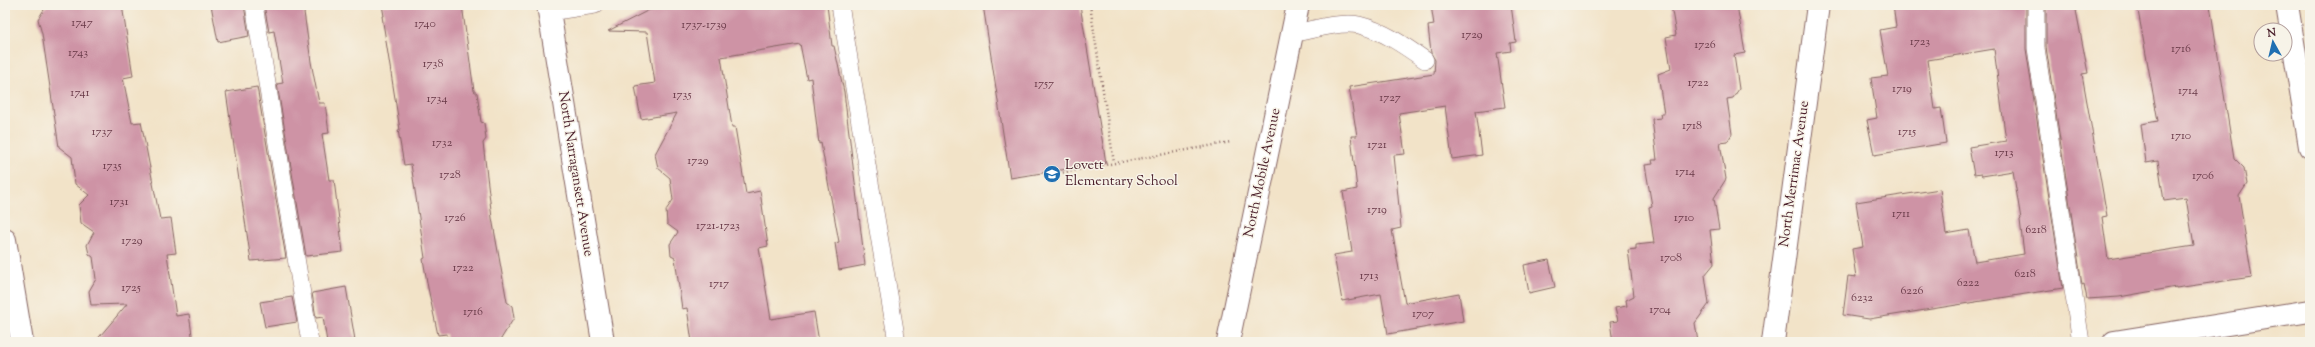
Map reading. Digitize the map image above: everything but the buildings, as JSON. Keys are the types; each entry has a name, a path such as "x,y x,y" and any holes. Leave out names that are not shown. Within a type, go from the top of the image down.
{"street":[{"name":"North Mobile Avenue","path":"1228,342 1298,5"},
{"name":"North Merrimac Avenue","path":"1772,342 1818,5"},
{"path":"2287,5 2310,147"},
{"name":"North Narragansett Avenue","path":"548,9 603,342"},
{"path":"5,240 22,342"},
{"path":"2114,342 2310,311"}],"lane":[{"path":"254,5 310,342"},
{"path":"548,9 596,5"},
{"path":"840,5 896,342"},
{"path":"2036,5 2036,48 2081,342"},
{"path":"1292,34 1331,27 1359,25 1396,40 1425,60"}],"path":[{"path":"1090,5 1114,164"},
{"path":"1055,174 1231,142"}],"place":[{"name":"Lovett Elementary School","path":"1052,174"}]}
